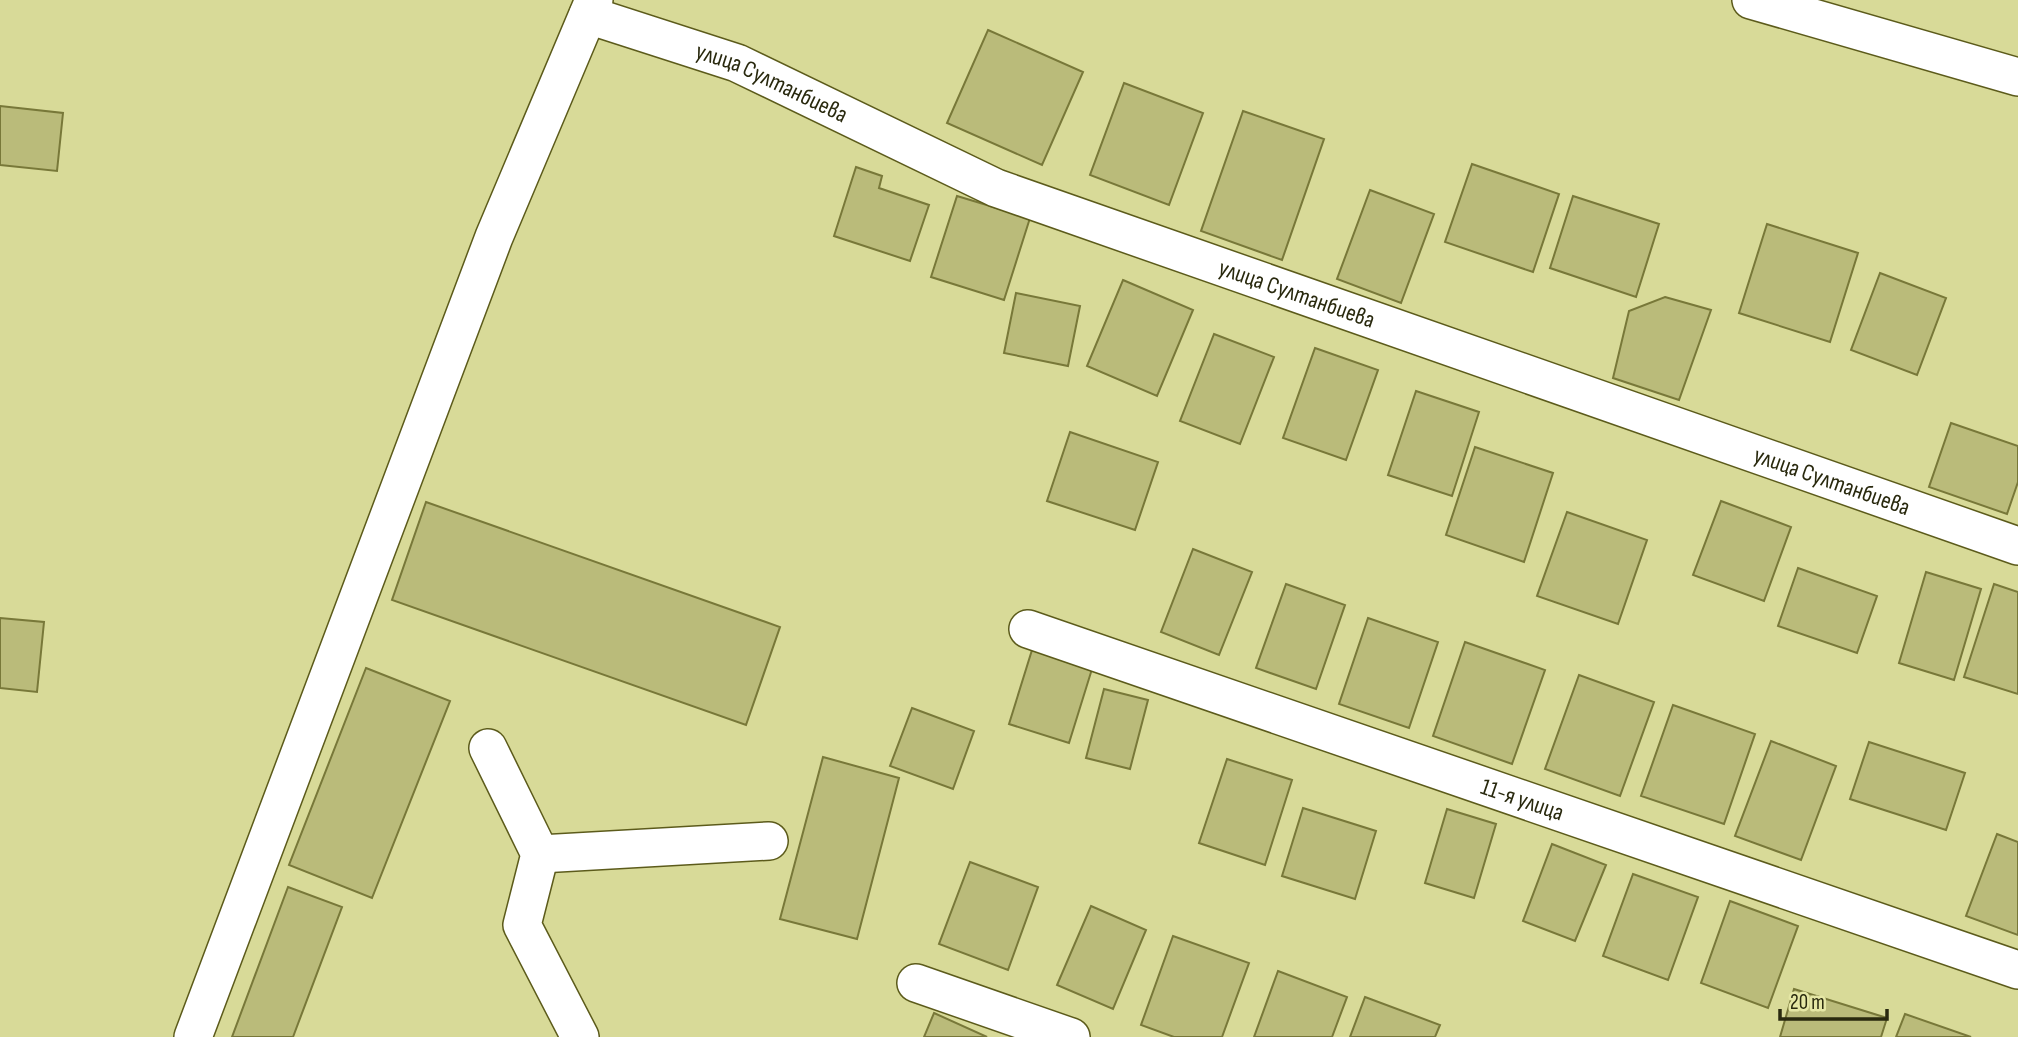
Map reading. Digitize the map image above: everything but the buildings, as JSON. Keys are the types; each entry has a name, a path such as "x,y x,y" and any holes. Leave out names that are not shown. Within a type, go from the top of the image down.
{"street":[{"path":"1751,0 2018,78"},
{"path":"193,1037 494,237 591,8"},
{"name":"улица Султанбиева","path":"591,8 737,64 996,188 2018,547"},
{"name":"11-я улица","path":"1028,629 2018,970"},
{"path":"488,748 540,854 522,925 580,1037"},
{"path":"540,854 769,841"},
{"path":"916,983 1071,1037"}]}
